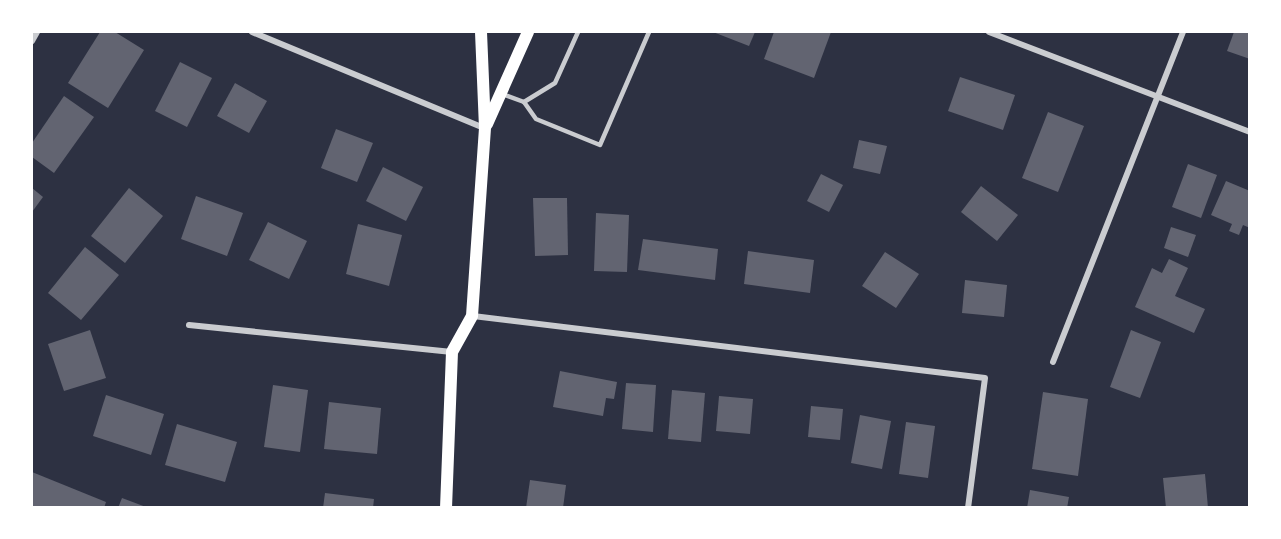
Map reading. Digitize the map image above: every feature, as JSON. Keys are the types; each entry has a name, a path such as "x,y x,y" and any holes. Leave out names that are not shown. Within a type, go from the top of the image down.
{"main road":[{"path":"446,507 452,352 472,316 485,128 481,32"},
{"path":"485,128 528,32"}],"street":[{"path":"32,41 37,32"},
{"path":"252,32 485,128"},
{"path":"989,32 1250,132"},
{"path":"1053,362 1183,32"},
{"path":"472,316 985,378 968,507"},
{"path":"189,325 452,352"}],"lane":[{"path":"524,102 555,83 578,32"},
{"path":"500,94 524,102 536,119 600,145 649,32"}],"building":[{"path":"100,32 115,32 144,50 108,108 68,83"},
{"path":"713,32 755,32 749,46"},
{"path":"774,32 831,32 814,78 764,59"},
{"path":"1234,32 1250,32 1250,59 1227,51"},
{"path":"180,62 212,78 187,127 155,111"},
{"path":"960,77 1015,95 1003,130 948,111"},
{"path":"235,83 267,101 249,133 217,116"},
{"path":"64,96 94,117 54,173 32,157 32,143"},
{"path":"1048,112 1084,126 1058,192 1022,178"},
{"path":"336,129 373,143 357,182 321,168"},
{"path":"859,140 887,146 880,174 853,168"},
{"path":"1188,164 1217,175 1201,218 1172,207"},
{"path":"383,167 423,187 406,221 366,201"},
{"path":"821,174 843,185 829,212 807,201"},
{"path":"1226,181 1250,191 1250,228 1243,225 1239,235 1229,231 1232,224 1211,215"},
{"path":"981,186 1018,215 997,241 961,212"},
{"path":"32,188 43,197 32,212"},
{"path":"129,188 163,216 125,263 91,236"},
{"path":"196,196 243,213 227,256 181,239"},
{"path":"533,198 567,198 568,255 535,256"},
{"path":"596,213 629,215 627,272 594,271"},
{"path":"268,222 307,241 289,279 249,260"},
{"path":"358,224 402,235 389,286 346,274"},
{"path":"1171,227 1196,235 1188,257 1164,248"},
{"path":"643,239 718,249 715,280 638,270"},
{"path":"85,247 119,275 81,320 48,293"},
{"path":"748,251 814,260 810,293 744,284"},
{"path":"885,252 919,274 896,308 862,286"},
{"path":"1169,259 1188,268 1175,296 1205,309 1194,333 1135,307 1152,268 1162,273"},
{"path":"965,280 1007,285 1004,317 962,313"},
{"path":"90,330 106,378 64,391 48,344"},
{"path":"1131,330 1161,342 1140,398 1110,387"},
{"path":"560,371 617,382 614,399 606,398 603,416 553,407"},
{"path":"626,383 656,385 653,432 622,429"},
{"path":"273,385 308,390 300,452 264,447"},
{"path":"672,390 705,393 701,442 668,439"},
{"path":"1043,392 1088,399 1078,476 1032,469"},
{"path":"106,395 164,414 151,455 93,436"},
{"path":"719,396 753,399 750,434 716,431"},
{"path":"329,402 381,408 377,454 324,449"},
{"path":"811,406 843,409 840,440 808,437"},
{"path":"860,415 891,421 882,469 851,463"},
{"path":"906,422 935,426 928,478 899,474"},
{"path":"177,424 237,442 225,482 165,465"},
{"path":"32,472 106,502 104,508 32,508"},
{"path":"1205,474 1208,508 1166,508 1163,478"},
{"path":"530,480 566,485 563,508 526,508"},
{"path":"1030,490 1069,497 1067,508 1027,508"},
{"path":"325,493 374,499 373,508 323,508"},
{"path":"122,498 146,507 146,508 118,508"}]}
